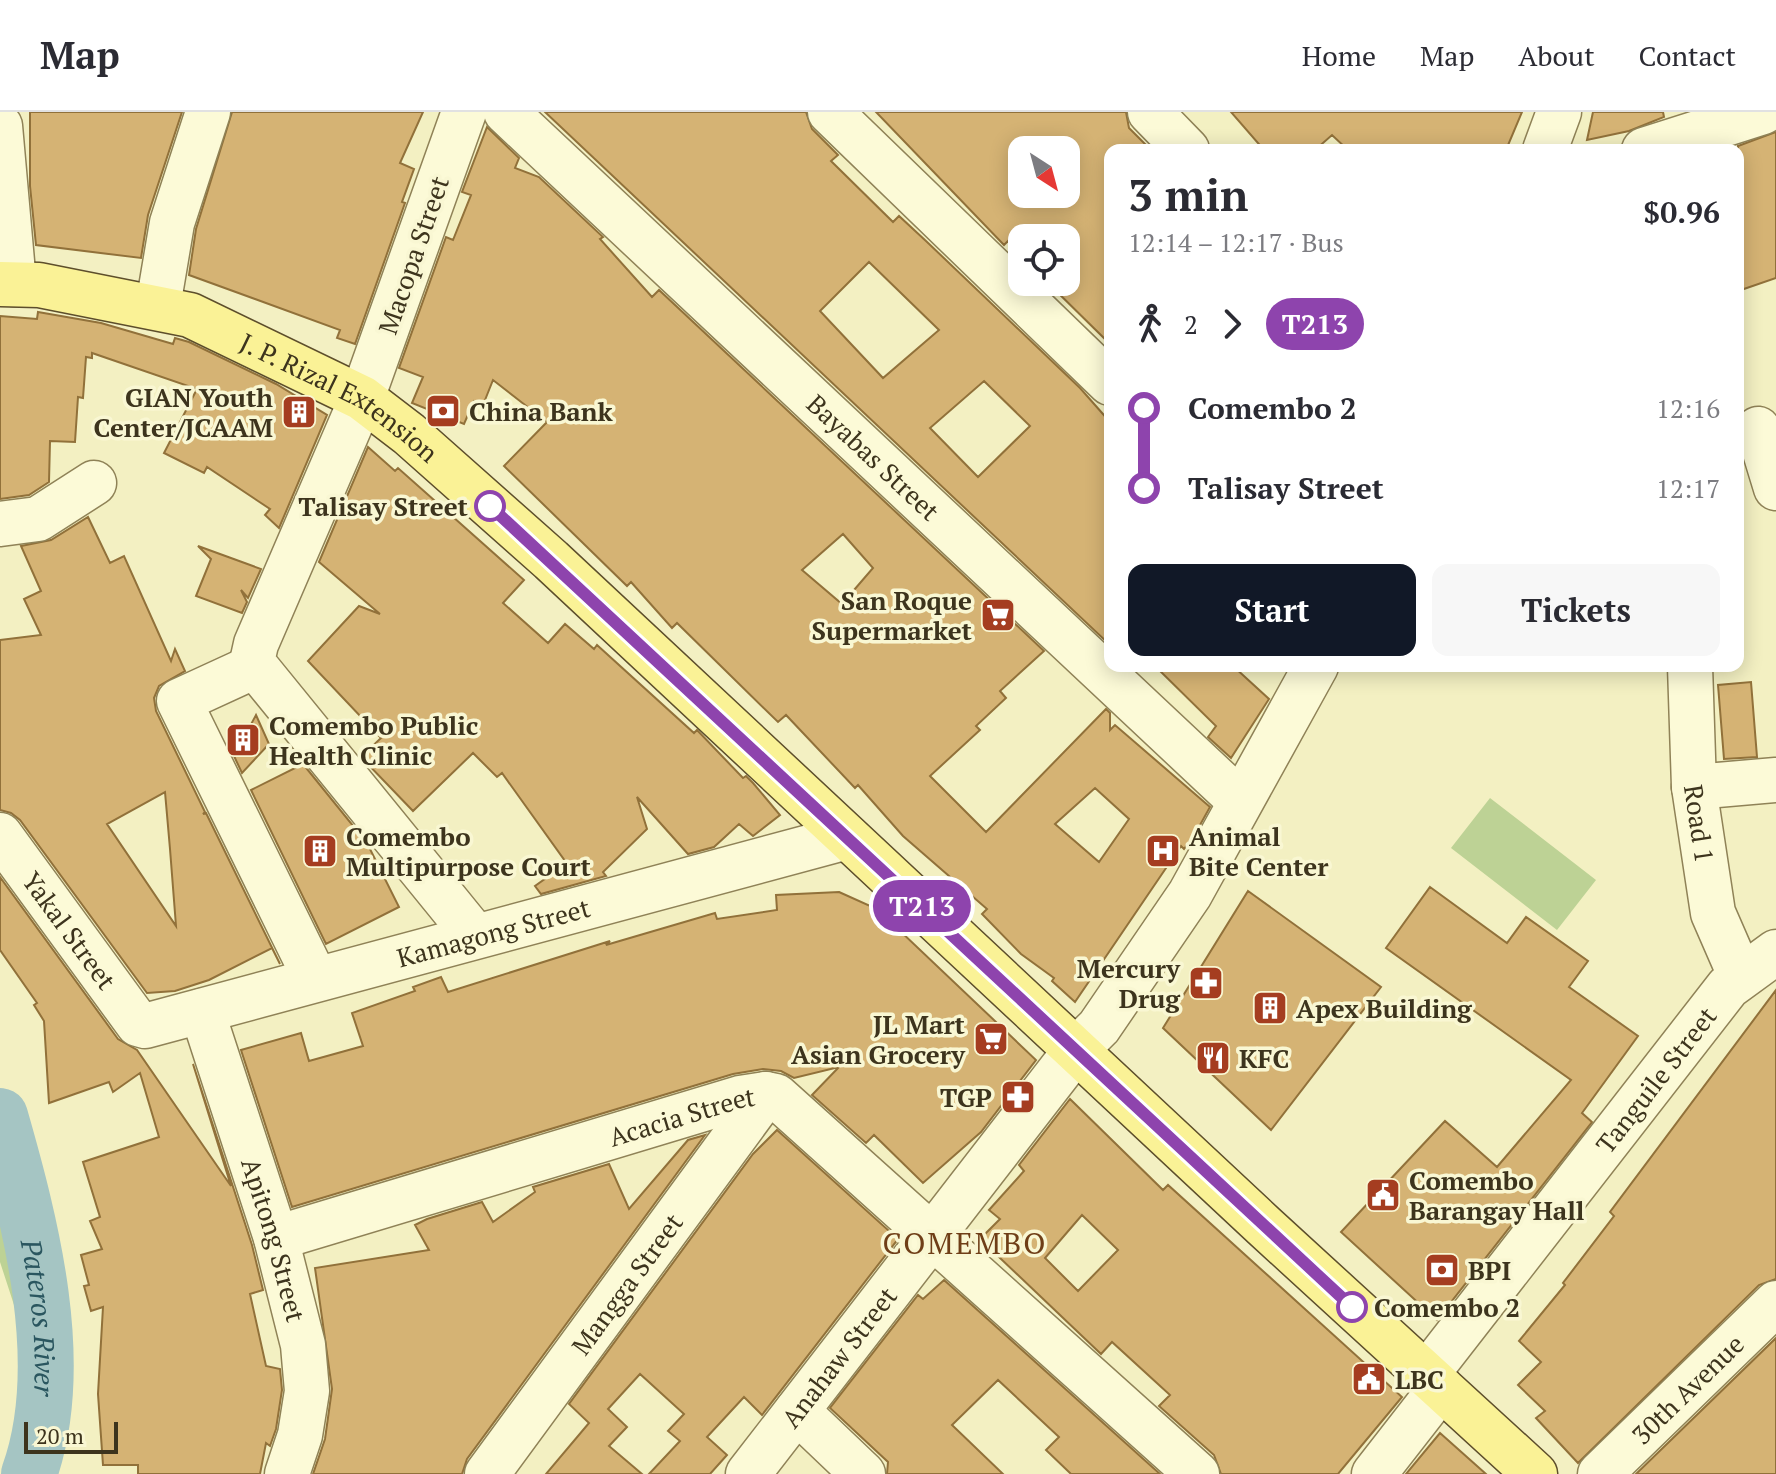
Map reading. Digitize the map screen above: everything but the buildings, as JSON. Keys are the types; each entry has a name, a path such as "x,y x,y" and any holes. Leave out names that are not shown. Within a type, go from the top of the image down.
{"main road":[{"name":"J. P. Rizal Extension","path":"7,284 39,285 158,306 190,315 235,333 362,398 409,434 551,560 1535,1474"}],"street":[{"path":"158,306 172,223 208,112"},
{"name":"Macopa Street","path":"362,398 464,112"},
{"name":"Bayabas Street","path":"506,112 1240,801"},
{"path":"830,112 1104,377"},
{"path":"1150,112 1181,144"},
{"path":"1547,144 1559,112"},
{"path":"1663,144 1763,112"},
{"path":"0,126 7,284"},
{"path":"362,398 256,644 253,667 475,936"},
{"path":"1757,428 1776,488"},
{"path":"0,524 38,519 94,483"},
{"path":"253,667 179,701 315,978"},
{"name":"Anahaw Street","path":"748,1474 1076,1050 1099,1027 1190,894 1313,672"},
{"name":"Road 1","path":"1690,672 1694,787 1713,913 1740,975"},
{"path":"1694,787 1776,780"},
{"name":"Yakal Street","path":"0,835 138,1024"},
{"name":"Kamagong Street","path":"138,1024 150,1025 315,978 847,837"},
{"name":"Tanguile Street","path":"1374,1474 1434,1382 1740,975 1776,952"},
{"name":"Apitong Street","path":"202,1011 276,1238 303,1345 307,1391 300,1435 287,1474"},
{"name":"Acacia Street","path":"276,1238 740,1098 766,1094 782,1100 931,1238 1197,1474"},
{"name":"Mangga Street","path":"487,1474 766,1094"},
{"name":"30th Avenue","path":"1600,1474 1776,1303"},
{"path":"797,1411 863,1474"}],"green space":[{"path":"1490,798 1596,880 1557,930 1451,848"},
{"path":"0,1195 31,1294 31,1303 15,1308 0,1262"}],"waterway":[{"name":"Pateros River","path":"0,1116 33,1248 45,1341 45,1387 40,1432 29,1474"}],"bus line":[{"name":"T213","path":"490,506 1352,1307"}],"place":[{"name":"China Bank","path":"443,411"},
{"name":"GIAN Youth Center/JCAAM","path":"299,412"},
{"name":"Talisay Street","path":"490,506"},
{"name":"San Roque Supermarket","path":"998,615"},
{"name":"Comembo Public Health Clinic","path":"243,740"},
{"name":"Comembo Multipurpose Court","path":"320,851"},
{"name":"Animal Bite Center","path":"1163,851"},
{"name":"Mercury Drug","path":"1206,983"},
{"name":"Apex Building","path":"1270,1008"},
{"name":"JL Mart Asian Grocery","path":"991,1039"},
{"name":"KFC","path":"1213,1058"},
{"name":"TGP","path":"1018,1097"},
{"name":"Comembo Barangay Hall","path":"1383,1195"},
{"name":"BPI","path":"1442,1270"},
{"name":"Comembo 2","path":"1352,1307"},
{"name":"LBC","path":"1369,1379"}],"district":[{"name":"COMEMBO","path":"965,1243"}]}
